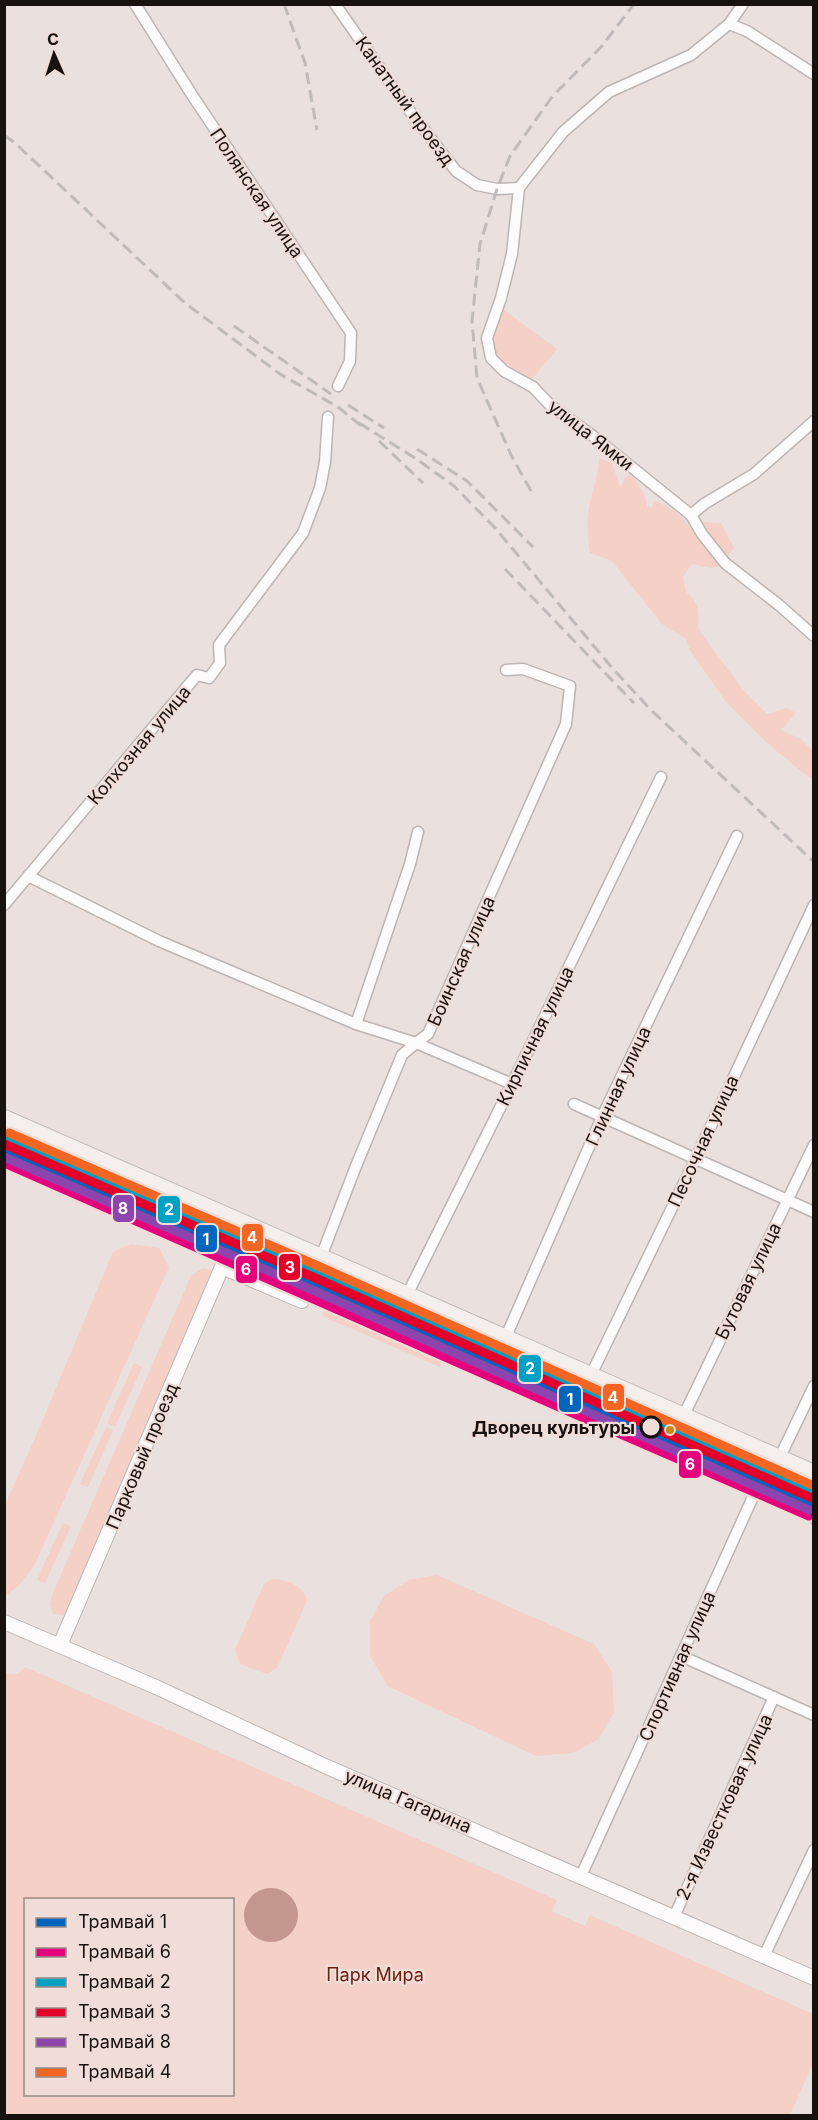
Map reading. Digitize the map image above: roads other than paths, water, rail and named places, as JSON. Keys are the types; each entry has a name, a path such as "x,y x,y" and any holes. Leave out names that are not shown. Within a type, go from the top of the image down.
{"main road":[{"path":"4,1119 813,1474"}],"street":[{"name":"Полянская улица","path":"135,4 192,95 351,333 350,361 338,386"},
{"name":"Канатный проезд","path":"335,4 409,111 456,171 477,185 497,189 519,188"},
{"path":"519,188 563,132 609,92 691,55 729,24 743,4"},
{"path":"729,24 747,31 813,74"},
{"name":"улица Ямки","path":"519,188 512,254 501,298 487,338 492,358 504,371 533,387 550,405 594,436 691,515 702,534 725,563 779,605 813,636"},
{"name":"Колхозная улица","path":"4,905 197,675 209,678 220,663 219,645 303,533 320,488 325,462 328,417"},
{"path":"691,515 704,504 754,474 813,421"},
{"name":"Боинская улица","path":"321,1257 351,1177 402,1055 428,1034 566,724 570,686 523,669 506,670"},
{"name":"Кирпичная улица","path":"407,1295 661,777"},
{"path":"357,1024 410,864 417,832"},
{"name":"Глинная улица","path":"505,1339 602,1117 737,836"},
{"path":"28,876 159,941 357,1024 416,1043 512,1084"},
{"path":"4,886 15,890"},
{"name":"Песочная улица","path":"590,1377 696,1158 813,905"},
{"path":"574,1104 813,1212"},
{"name":"Бутовая улица","path":"683,1417 813,1145"},
{"name":"Парковый проезд","path":"60,1645 222,1267 302,1301 321,1257"},
{"name":"Спортивная улица","path":"581,1876 755,1492 813,1386"},
{"path":"755,1492 813,1518"},
{"name":"улица Гагарина","path":"4,1622 60,1645 326,1766 813,1978"},
{"path":"681,1656 813,1715"},
{"name":"2-я Известковая улица","path":"674,1917 774,1697"},
{"path":"764,1956 813,1850"}],"railway":[{"path":"284,4 305,63 317,130"},
{"path":"531,491 512,457 477,378 472,321 480,244 510,156 552,97 602,46 634,4"},
{"path":"4,135 185,303 280,374 338,407 364,428"},
{"path":"234,326 331,394"},
{"path":"348,405 384,428"},
{"path":"359,423 454,486 496,529 614,670 652,711 814,862"},
{"path":"379,441 423,483"},
{"path":"417,449 467,481 533,547"},
{"path":"505,569 634,703"}],"tram line":[{"name":"4","path":"9,1133 318,1266 814,1486"},
{"name":"2","path":"9,1139 814,1492"},
{"name":"3","path":"4,1144 313,1277 814,1499"},
{"name":"1","path":"4,1150 814,1505"},
{"name":"8","path":"4,1157 308,1288 809,1510"},
{"name":"6","path":"4,1163 809,1516"}],"place":[{"name":"Дворец культуры","path":"651,1427"}],"park label":[{"name":"Парк Мира","path":"375,1974"}]}
